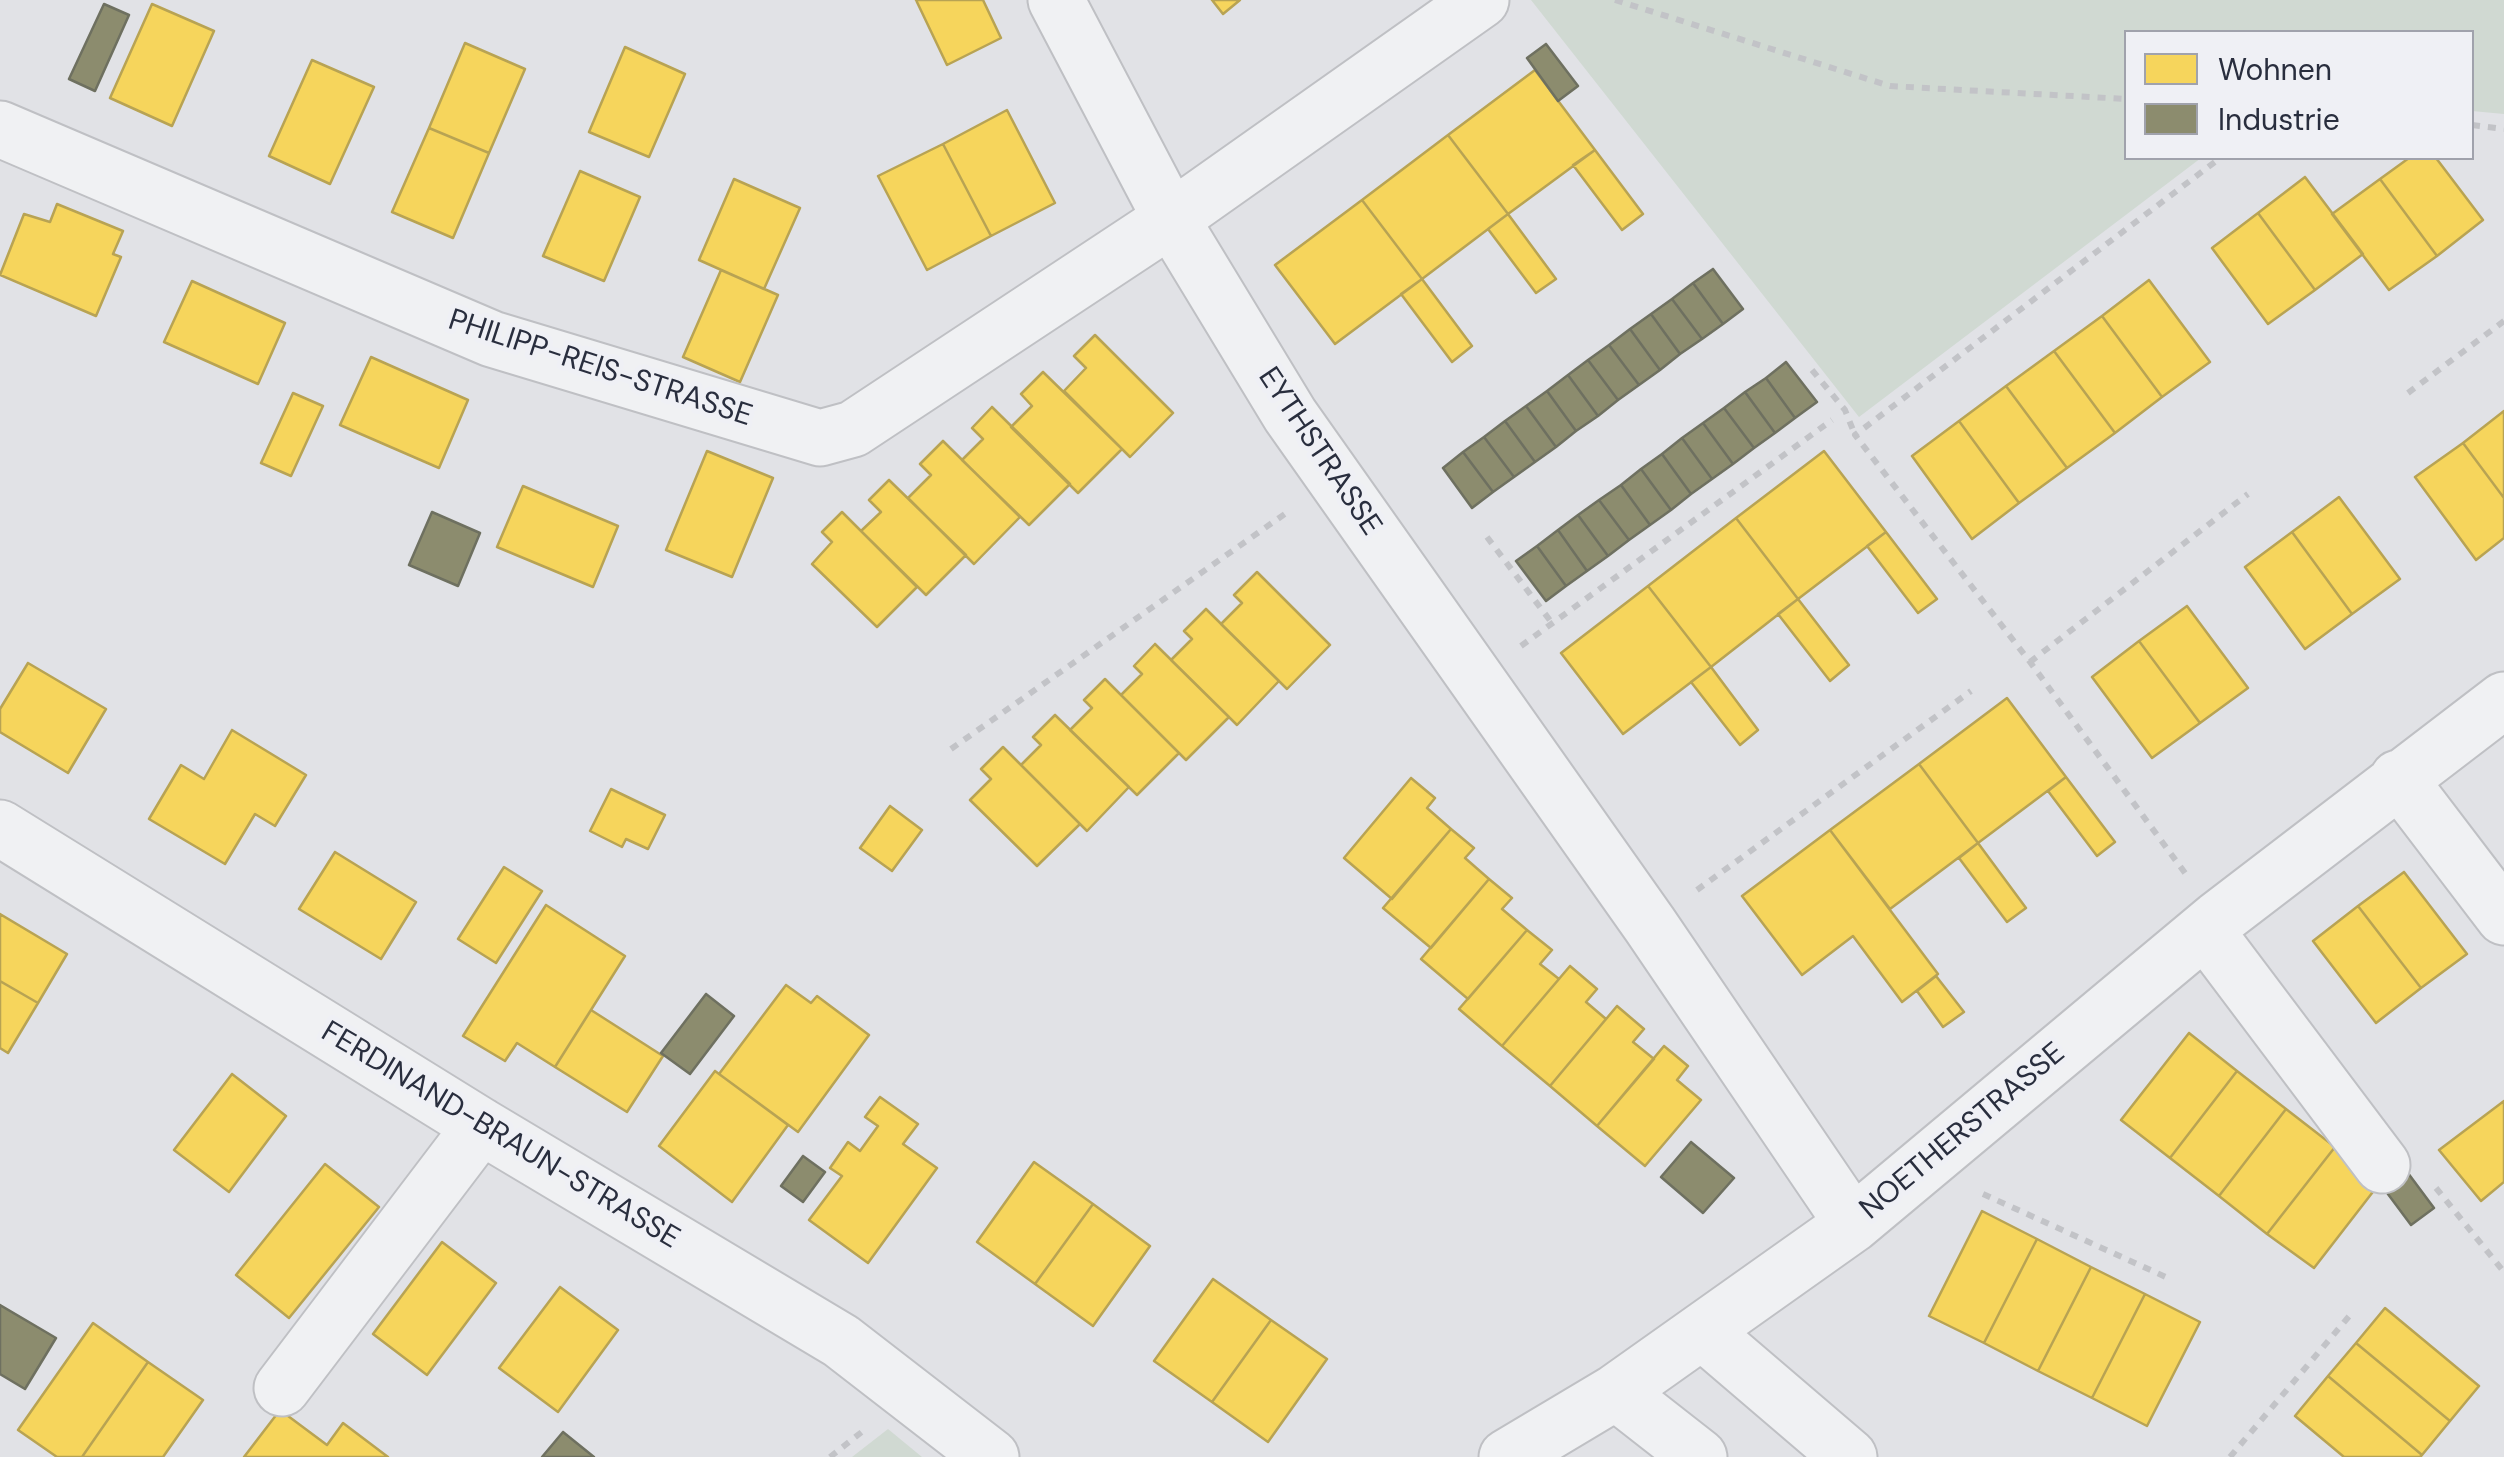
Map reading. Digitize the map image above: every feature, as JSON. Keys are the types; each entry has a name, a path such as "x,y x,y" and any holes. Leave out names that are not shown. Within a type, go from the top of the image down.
{"street":[{"name":"EYTHSTRASSE","path":"1056,0 1171,219 1290,415 1650,925 1853,1224"},
{"path":"1171,219 1480,0"},
{"name":"PHILIPP-REIS-STRASSE","path":"0,129 492,338 820,438 853,429 1171,219"},
{"name":"NOETHERSTRASSE","path":"1507,1457 1616,1392 1853,1224 2212,925 2504,700"},
{"path":"2398,778 2504,917"},
{"name":"FERDINAND-BRAUN-STRASSE","path":"0,828 481,1126 841,1341 991,1457"},
{"path":"2212,925 2382,1165"},
{"path":"282,1388 481,1126"},
{"path":"1703,1332 1849,1457"},
{"path":"1616,1392 1699,1457"}],"path":[{"path":"1615,0 1890,86 2124,99"},
{"path":"2474,126 2504,128"},
{"path":"1855,435 2217,160"},
{"path":"2408,393 2504,322"},
{"path":"1812,370 1844,410 1855,435 2030,662 2212,925"},
{"path":"1475,680 1832,420"},
{"path":"950,749 1335,479"},
{"path":"2030,662 2248,494"},
{"path":"1487,537 1552,624"},
{"path":"1650,925 1971,691"},
{"path":"1922,1166 2168,1278"},
{"path":"2230,1457 2351,1314"}],"shaded area":[{"path":"1531,0 2504,0 2504,114 2474,111 2474,30 2124,30 2124,160 2198,160 1859,417"},
{"path":"888,1429 922,1457 852,1457"}],"building: Wohnen":[{"path":"916,0 983,0 1001,38 947,65"},
{"path":"1212,0 1240,0 1223,14"},
{"path":"152,4 214,31 172,126 110,98"},
{"path":"465,43 525,69 489,153 429,128"},
{"path":"625,47 685,74 649,157 589,132"},
{"path":"312,60 374,87 330,184 269,156"},
{"path":"1535,70 1595,150 1508,214 1448,135"},
{"path":"1007,110 1055,203 991,236 943,144"},
{"path":"429,128 489,153 453,238 392,212"},
{"path":"1448,135 1508,214 1422,279 1362,200"},
{"path":"943,144 991,236 927,270 878,176"},
{"path":"1595,150 1643,214 1622,230 1573,165"},
{"path":"2406,160 2438,160 2483,220 2437,256 2380,179"},
{"path":"580,171 640,197 604,281 543,256"},
{"path":"2305,177 2363,254 2315,290 2258,213"},
{"path":"734,179 800,208 764,289 699,260"},
{"path":"2380,179 2437,256 2389,290 2332,214"},
{"path":"1362,200 1422,279 1335,344 1275,265"},
{"path":"57,204 123,231 113,254 121,257 96,316 0,275 24,214 50,222"},
{"path":"2258,213 2315,290 2268,324 2212,248"},
{"path":"1508,214 1556,279 1536,293 1488,229"},
{"path":"721,270 778,295 740,382 683,357"},
{"path":"1422,279 1472,346 1452,362 1401,294"},
{"path":"2149,280 2210,362 2162,397 2102,316"},
{"path":"192,281 285,323 258,384 164,342"},
{"path":"2102,316 2162,397 2115,433 2054,351"},
{"path":"1095,335 1173,413 1130,457 1064,391 1086,368 1074,356"},
{"path":"2054,351 2115,433 2067,468 2006,386"},
{"path":"371,357 468,400 439,468 340,425"},
{"path":"1043,372 1122,449 1078,493 1011,427 1032,406 1021,394"},
{"path":"2006,386 2067,468 2019,503 1959,421"},
{"path":"293,393 323,406 291,476 261,463"},
{"path":"992,407 1070,484 1029,525 962,460 983,439 972,428"},
{"path":"2504,411 2504,498 2463,443"},
{"path":"1959,421 2019,503 1972,539 1912,456"},
{"path":"943,441 1020,517 974,564 908,498 931,475 920,464"},
{"path":"2463,443 2504,498 2504,538 2476,560 2415,477"},
{"path":"707,451 773,478 732,577 666,550"},
{"path":"1824,451 1886,532 1798,599 1736,518"},
{"path":"889,480 966,555 926,595 861,531 881,512 869,500"},
{"path":"523,486 618,526 593,587 497,547"},
{"path":"2339,497 2400,579 2352,614 2292,532"},
{"path":"842,512 917,587 877,627 812,564 832,542 822,532"},
{"path":"1736,518 1798,599 1711,667 1648,586"},
{"path":"1886,532 1937,599 1918,613 1867,546"},
{"path":"2292,532 2352,614 2305,649 2245,567"},
{"path":"1257,572 1330,645 1287,689 1221,624 1242,603 1234,595"},
{"path":"1648,586 1711,667 1623,734 1561,653"},
{"path":"1798,599 1849,665 1830,681 1778,614"},
{"path":"2187,606 2248,688 2200,723 2139,641"},
{"path":"1206,609 1279,681 1237,725 1171,660 1192,639 1184,631"},
{"path":"2139,641 2200,723 2152,758 2092,677"},
{"path":"1155,644 1229,717 1186,760 1121,695 1142,674 1134,666"},
{"path":"28,663 106,709 68,773 0,732 0,709"},
{"path":"1711,667 1758,730 1740,745 1691,682"},
{"path":"1105,679 1179,753 1137,795 1070,730 1092,708 1084,700"},
{"path":"2007,698 2066,777 1978,843 1919,764"},
{"path":"1055,715 1129,787 1087,831 1021,765 1041,745 1033,737"},
{"path":"232,730 306,775 275,826 255,814 225,864 149,819 181,765 204,779"},
{"path":"1003,747 1080,824 1037,866 970,800 991,779 981,769"},
{"path":"1919,764 1978,843 1890,909 1830,830"},
{"path":"2066,777 2115,842 2097,856 2048,791"},
{"path":"1411,778 1435,798 1427,808 1451,829 1392,899 1344,858"},
{"path":"611,789 665,815 648,849 626,839 622,847 590,831"},
{"path":"890,806 922,830 892,871 860,848"},
{"path":"1451,829 1474,848 1465,858 1489,879 1431,948 1383,908"},
{"path":"1830,830 1938,974 1902,1002 1853,936 1802,975 1742,896"},
{"path":"1978,843 2026,908 2007,922 1959,858"},
{"path":"335,852 416,902 381,959 299,909"},
{"path":"504,867 542,891 496,963 458,939"},
{"path":"2404,872 2467,954 2421,988 2358,906"},
{"path":"1489,879 1512,898 1502,909 1527,930 1468,999 1421,959"},
{"path":"546,905 625,956 555,1067 517,1043 505,1061 463,1036"},
{"path":"2358,906 2421,988 2376,1023 2313,941"},
{"path":"0,914 67,954 38,1003 0,981"},
{"path":"1527,930 1552,950 1540,964 1559,979 1502,1046 1459,1009"},
{"path":"1570,966 1597,989 1586,1002 1606,1019 1550,1086 1502,1046"},
{"path":"1936,976 1964,1012 1943,1027 1917,991"},
{"path":"0,981 38,1003 8,1053 0,1048"},
{"path":"786,985 811,1003 817,996 869,1035 798,1132 719,1074"},
{"path":"1617,1006 1644,1029 1633,1042 1654,1059 1597,1126 1550,1086"},
{"path":"591,1010 663,1056 627,1112 555,1067"},
{"path":"2189,1033 2237,1071 2170,1158 2121,1120"},
{"path":"1664,1046 1688,1066 1677,1080 1701,1100 1645,1166 1597,1126"},
{"path":"715,1071 788,1125 732,1202 659,1146"},
{"path":"2237,1071 2286,1109 2219,1196 2170,1158"},
{"path":"232,1074 286,1116 229,1192 174,1150"},
{"path":"880,1097 918,1124 903,1144 937,1168 868,1263 809,1220 842,1176 830,1168 848,1142 860,1151 878,1126 865,1117"},
{"path":"2504,1101 2504,1182 2481,1201 2439,1150"},
{"path":"2286,1109 2335,1147 2267,1234 2219,1196"},
{"path":"2335,1147 2379,1184 2314,1268 2267,1234"},
{"path":"1034,1162 1093,1204 1035,1284 977,1242"},
{"path":"325,1164 379,1207 289,1318 236,1275"},
{"path":"1093,1204 1150,1246 1093,1326 1035,1284"},
{"path":"1982,1211 2037,1239 1984,1343 1929,1316"},
{"path":"2037,1239 2091,1267 2038,1371 1984,1343"},
{"path":"442,1242 496,1283 427,1375 373,1334"},
{"path":"2091,1267 2145,1294 2092,1398 2038,1371"},
{"path":"1213,1279 1271,1320 1212,1402 1154,1361"},
{"path":"560,1287 618,1330 558,1412 499,1368"},
{"path":"2145,1294 2200,1322 2147,1426 2092,1398"},
{"path":"2385,1308 2479,1386 2450,1421 2356,1343"},
{"path":"1271,1320 1327,1359 1268,1442 1212,1402"},
{"path":"93,1323 148,1362 82,1457 57,1457 18,1430"},
{"path":"2356,1343 2450,1421 2422,1455 2328,1376"},
{"path":"148,1362 203,1400 163,1457 82,1457"},
{"path":"2328,1376 2422,1455 2344,1457 2295,1416"},
{"path":"280,1410 327,1445 343,1423 388,1457 244,1457"}],"building: Industrie":[{"path":"104,4 129,15 95,91 69,79"},
{"path":"1546,44 1578,86 1558,101 1527,58"},
{"path":"1713,269 1743,309 1723,324 1693,283"},
{"path":"1693,283 1723,324 1702,339 1672,299"},
{"path":"1672,299 1702,339 1680,354 1651,314"},
{"path":"1651,314 1680,354 1660,370 1630,329"},
{"path":"1630,329 1660,370 1639,385 1609,345"},
{"path":"1609,345 1639,385 1618,400 1588,360"},
{"path":"1588,360 1618,400 1598,416 1568,375"},
{"path":"1786,362 1817,402 1795,418 1766,378"},
{"path":"1568,375 1598,416 1576,431 1547,391"},
{"path":"1766,378 1795,418 1775,433 1745,392"},
{"path":"1547,391 1576,431 1556,447 1526,406"},
{"path":"1745,392 1775,433 1754,448 1724,408"},
{"path":"1526,406 1556,447 1535,462 1505,421"},
{"path":"1724,408 1754,448 1733,464 1703,423"},
{"path":"1505,421 1535,462 1514,477 1484,437"},
{"path":"1703,423 1733,464 1712,479 1682,438"},
{"path":"1484,437 1514,477 1493,492 1463,452"},
{"path":"1682,438 1712,479 1691,494 1662,454"},
{"path":"1463,452 1493,492 1472,508 1443,468"},
{"path":"1662,454 1691,494 1671,510 1641,469"},
{"path":"1641,469 1671,510 1650,525 1621,485"},
{"path":"1621,485 1650,525 1629,540 1599,500"},
{"path":"1599,500 1629,540 1608,556 1578,515"},
{"path":"432,512 480,533 458,586 409,565"},
{"path":"1578,515 1608,556 1587,571 1558,530"},
{"path":"1558,530 1587,571 1566,586 1537,546"},
{"path":"1537,546 1566,586 1546,601 1516,561"},
{"path":"706,994 734,1016 690,1074 661,1053"},
{"path":"1691,1142 1734,1178 1703,1213 1661,1177"},
{"path":"803,1156 825,1172 803,1202 781,1186"},
{"path":"2399,1161 2434,1208 2411,1225 2376,1178"},
{"path":"0,1305 56,1338 25,1389 0,1374"},
{"path":"563,1432 594,1457 542,1457"}]}
